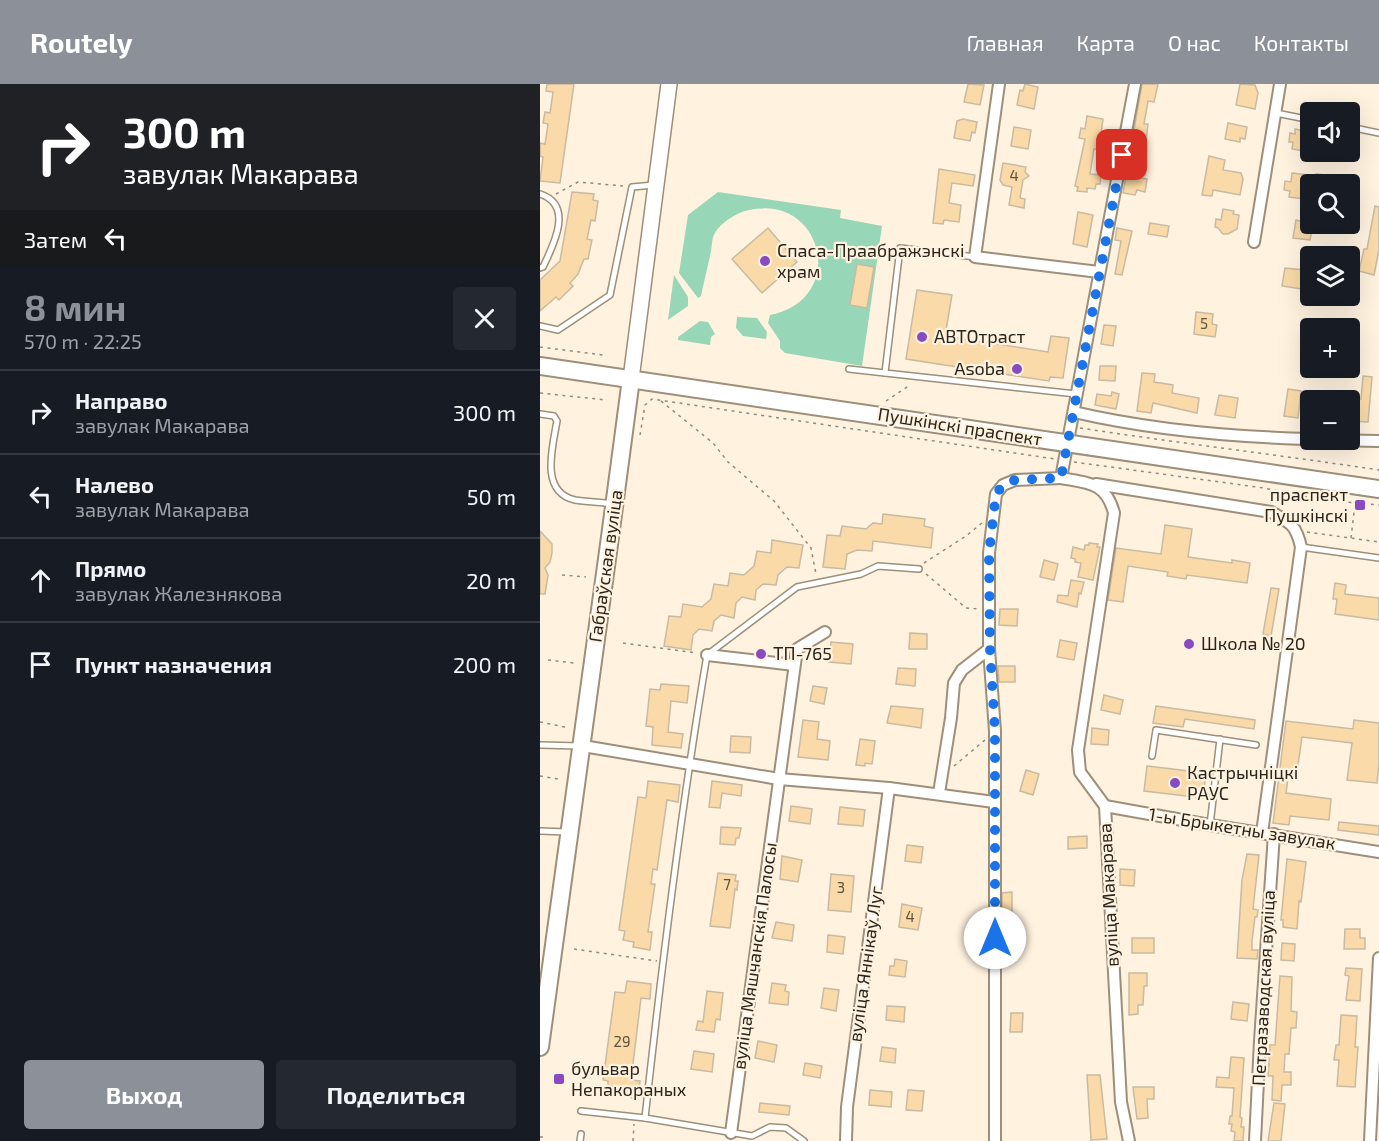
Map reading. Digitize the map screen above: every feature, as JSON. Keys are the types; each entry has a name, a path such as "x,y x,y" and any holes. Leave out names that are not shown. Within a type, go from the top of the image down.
{"main road":[{"name":"Габраўская вуліца","path":"540,1047 583,746 669,84"},
{"name":"Пушкінскі праспект","path":"540,366 1379,489"}],"street":[{"path":"999,84 975,257 1099,273"},
{"path":"1061,478 1135,84"},
{"path":"1254,242 1280,84"},
{"path":"1074,412 1115,421 1250,437 1300,439"},
{"path":"1360,441 1379,441"},
{"path":"996,1141 995,731 990,649 989,553 996,494 1003,485 1015,480 1061,478 1271,512 1286,520 1297,531 1301,547"},
{"name":"вуліца Макарава","path":"1096,484 1111,502 1114,513 1078,750 1080,772 1105,806 1121,1102 1129,1141"},
{"name":"Петразаводская вуліца","path":"1256,1141 1268,834 1301,547"},
{"path":"707,655 794,665 797,648 825,632"},
{"path":"939,794 954,683 962,670 990,649"},
{"name":"вуліца Мяшчанскія Палосы","path":"731,1133 794,665"},
{"path":"583,746 779,779 890,788 994,802"},
{"name":"вуліца Яннікаў Луг","path":"846,1141 847,1107 890,788"},
{"name":"1-ы Брыкетны завулак","path":"1105,806 1379,852"},
{"path":"1370,1141 1379,958"}],"lane":[{"path":"1274,112 1300,118"},
{"path":"1360,129 1379,133"},
{"path":"540,326 558,330 610,295 632,187 656,185"},
{"path":"540,194 550,197 558,206 559,221 554,245 543,267 540,268"},
{"path":"885,373 900,248 975,257"},
{"path":"849,369 1076,394"},
{"path":"540,414 554,416 557,421 549,475 552,487 559,494 574,500 614,504"},
{"path":"1301,547 1379,558"},
{"path":"645,1118 662,962 689,764 707,655 796,587 861,574 878,566 919,568"},
{"path":"1152,756 1156,730 1256,745"},
{"path":"1210,825 1220,739"},
{"path":"540,745 583,746"},
{"path":"540,831 569,832"},
{"path":"581,1110 752,1136 770,1127 786,1128 804,1141"},
{"path":"580,1141 581,1134"}],"path":[{"path":"550,197 578,182 632,187"},
{"path":"540,346 603,355"},
{"path":"886,401 921,377"},
{"path":"540,393 606,400"},
{"path":"640,435 645,405 652,399 1264,488 1323,500 1379,505"},
{"path":"660,400 713,443 728,462 774,501 811,548 818,583"},
{"path":"1072,427 1379,470"},
{"path":"1350,538 1355,503"},
{"path":"991,609 966,608 919,568 928,559 966,536 994,513"},
{"path":"1297,531 1379,542"},
{"path":"562,575 586,577"},
{"path":"623,644 707,655"},
{"path":"548,660 574,663"},
{"path":"540,722 565,727"},
{"path":"942,776 995,731"},
{"path":"540,776 558,779"},
{"path":"574,949 662,962"},
{"path":"633,1141 635,1117"}],"green space":[{"path":"718,192 841,210 840,218 882,226 862,366 785,353 780,348 780,341 768,323 770,315 795,305 810,289 818,270 817,250 809,232 795,217 774,209 749,210 725,221 713,237 701,296 698,298 679,273 688,215"},
{"path":"674,275 688,297 688,306 668,320"},
{"path":"737,317 757,318 767,332 766,339 743,336 736,328"},
{"path":"700,321 708,322 715,334 711,337 710,345 678,340 678,337"}],"building":[{"path":"547,84 574,84 560,183 540,181 543,157 540,156 540,143 545,144 548,124 543,123 545,112 550,113 553,92 546,91"},
{"path":"968,84 984,85 980,105 964,102"},
{"path":"1025,84 1038,87 1034,109 1017,105 1020,90 1023,91"},
{"path":"1142,84 1158,84 1154,102 1148,101 1144,124 1148,124 1144,157 1139,157 1137,177 1147,179 1145,192 1137,190 1135,195 1123,193"},
{"path":"1240,84 1255,85 1258,93 1255,109 1236,105"},
{"path":"1087,116 1103,119 1100,141 1116,143 1115,152 1094,149 1090,174 1101,175 1100,184 1096,184 1095,189 1087,188 1087,192 1077,191 1078,187 1075,186 1085,139 1079,138 1081,128 1085,129"},
{"path":"963,119 977,122 975,133 972,132 970,141 954,138 957,121"},
{"path":"1228,123 1247,127 1245,139 1240,138 1240,142 1225,139"},
{"path":"1014,127 1031,130 1028,149 1011,146"},
{"path":"1295,129 1300,130 1300,150 1292,149 1293,142 1289,142 1290,133 1295,134"},
{"path":"1209,156 1225,160 1223,170 1241,173 1243,179 1240,195 1213,190 1212,196 1202,195"},
{"path":"1003,163 1026,167 1025,172 1029,176 1023,180 1020,198 1025,199 1024,208 1009,205 1012,187 1003,185 1000,180"},
{"path":"939,169 975,175 973,186 952,183 949,203 961,205 959,222 944,220 943,224 933,223"},
{"path":"1292,173 1300,174 1300,198 1289,197 1290,191 1284,190 1285,181 1291,182"},
{"path":"572,192 594,194 593,200 598,201 595,221 591,220 587,239 592,240 588,259 584,259 578,274 570,283 573,286 559,300 556,297 540,311 540,280 560,261"},
{"path":"1375,206 1379,207 1379,250 1374,275 1360,271 1364,249 1367,249"},
{"path":"1223,209 1234,211 1233,214 1239,215 1237,229 1228,234 1223,234 1215,227 1216,219 1221,220"},
{"path":"1078,212 1093,215 1087,247 1073,244"},
{"path":"1296,220 1300,221 1300,234 1311,234 1310,240 1293,238"},
{"path":"1150,223 1169,226 1167,237 1148,234"},
{"name":"Спаса-Праабражэнскі храм","path":"768,228 797,262 762,293 732,259"},
{"path":"1117,228 1132,231 1122,275 1115,274 1121,241 1115,240"},
{"path":"857,264 874,267 867,308 850,305"},
{"path":"1285,268 1300,270 1300,289 1282,286"},
{"name":"АВТОтраст","path":"917,290 952,295 945,336 1048,352 1051,336 1069,338 1063,378 1050,377 1049,381 906,359"},
{"path":"1196,312 1213,314 1212,324 1217,325 1215,337 1194,334"},
{"path":"1104,325 1116,326 1113,346 1101,344"},
{"path":"1100,366 1116,366 1115,381 1099,380"},
{"path":"1142,373 1155,374 1154,382 1173,385 1172,393 1199,398 1197,413 1153,403 1151,413 1137,411"},
{"path":"1363,376 1372,377 1368,422 1360,422"},
{"path":"1288,389 1300,391 1298,418 1284,416"},
{"path":"1112,392 1119,394 1116,409 1095,405 1097,394 1111,396"},
{"path":"1219,395 1238,398 1235,418 1215,415"},
{"path":"883,514 925,519 924,526 933,528 931,548 873,541 872,551 857,550 847,554 845,569 823,567 827,535 840,536 842,526 866,529 873,523 882,524"},
{"path":"1165,525 1192,529 1188,557 1250,563 1247,583 1187,575 1186,579 1167,576 1168,572 1128,566 1123,602 1108,600 1116,548 1161,554"},
{"path":"540,531 552,544 550,562 545,568 548,575 545,594 540,594"},
{"path":"772,540 803,545 799,568 787,567 778,575 776,585 763,584 756,590 755,600 742,597 736,603 734,618 721,615 714,621 712,631 699,629 693,635 691,650 664,646 669,616 681,617 683,604 702,607 711,599 714,584 728,586 730,573 744,575 754,566 757,551 771,553"},
{"path":"1098,544 1097,547 1100,547 1093,580 1078,577 1081,563 1071,558 1073,547 1084,550 1085,545"},
{"path":"1044,560 1058,564 1054,580 1040,577"},
{"path":"1071,580 1084,582 1081,594 1079,593 1077,607 1057,602 1058,595 1068,596"},
{"path":"1335,583 1346,585 1345,594 1379,598 1379,620 1335,614 1337,599 1333,599"},
{"path":"1271,588 1279,589 1271,636 1263,634"},
{"path":"1000,609 1018,609 1017,626 999,625"},
{"path":"910,633 927,634 927,649 909,649"},
{"path":"1060,640 1077,643 1074,660 1057,657"},
{"path":"831,642 853,644 851,664 829,662"},
{"path":"998,666 1015,666 1015,682 999,682"},
{"path":"898,668 916,669 915,686 896,684"},
{"path":"661,684 689,686 687,703 671,701 668,732 683,734 681,748 652,745 653,727 646,726 650,689 660,690"},
{"path":"813,686 827,688 824,704 810,701"},
{"path":"1104,695 1123,700 1120,714 1101,710"},
{"path":"891,706 923,709 921,728 887,723"},
{"path":"1156,706 1255,720 1254,729 1185,719 1183,727 1153,723"},
{"path":"803,720 819,722 817,739 830,741 828,760 798,757"},
{"path":"1354,720 1379,723 1377,783 1347,780 1352,743 1302,737 1297,772 1289,771 1286,793 1331,799 1329,820 1290,816 1289,825 1273,823 1286,721 1353,729"},
{"path":"1092,728 1109,730 1108,745 1091,744"},
{"path":"731,736 751,737 750,753 730,752"},
{"path":"860,739 875,741 872,764 856,765"},
{"name":"Кастрычніцкі РАУС","path":"1147,766 1206,773 1203,798 1144,791"},
{"path":"1026,770 1039,774 1033,795 1020,791"},
{"path":"648,781 680,785 678,802 667,800 657,870 653,869 651,884 655,884 648,932 652,932 650,950 633,947 634,942 623,940 625,931 619,930 638,797 646,798"},
{"path":"712,781 742,785 741,796 722,793 720,808 709,807"},
{"path":"791,806 812,809 810,824 789,821"},
{"path":"840,807 865,810 863,826 838,824"},
{"path":"1339,822 1379,826 1379,835 1338,830"},
{"path":"721,827 741,828 735,845 720,844"},
{"path":"1087,836 1087,848 1068,849 1068,837"},
{"path":"907,845 923,847 921,863 905,861"},
{"path":"1247,854 1259,855 1253,909 1258,910 1252,941 1252,950 1258,950 1257,959 1237,958 1242,880"},
{"path":"782,856 802,860 798,882 780,879"},
{"path":"1287,859 1306,862 1297,929 1283,927 1283,920 1281,920"},
{"path":"1120,869 1135,870 1134,886 1120,885"},
{"path":"718,873 736,875 735,881 738,881 730,928 710,926"},
{"path":"831,874 854,876 851,912 828,910"},
{"path":"1012,892 1012,912 1002,912 1002,893"},
{"path":"902,904 922,908 918,930 899,927"},
{"path":"776,922 794,925 792,941 772,938"},
{"path":"1345,929 1360,929 1360,938 1365,938 1365,949 1344,949"},
{"path":"828,935 845,937 843,954 827,952"},
{"path":"1132,938 1154,938 1154,953 1132,953"},
{"path":"1282,943 1295,944 1294,961 1281,960"},
{"path":"895,959 907,961 905,977 889,975 890,966 894,966"},
{"path":"1346,968 1362,969 1360,1001 1346,1000 1349,976 1345,975"},
{"path":"1129,973 1147,973 1147,986 1144,986 1143,1005 1138,1005 1138,1014 1129,1015"},
{"path":"1280,976 1292,977 1291,1011 1297,1012 1296,1028 1291,1028 1289,1054 1285,1054 1284,1072 1291,1072 1291,1085 1282,1085 1281,1101 1272,1100 1273,1076 1268,1076 1270,1045 1275,1045"},
{"path":"627,981 651,984 650,999 641,998 631,1080 640,1081 638,1099 611,1093 612,1086 608,1086 608,1081 603,1080 615,992 625,993"},
{"path":"772,983 786,985 785,991 789,992 788,1005 769,1003"},
{"path":"824,988 839,990 836,1011 821,1008"},
{"path":"707,991 723,993 720,1020 716,1019 714,1032 696,1030 698,1021 703,1022"},
{"path":"1233,1002 1249,1004 1247,1021 1231,1019"},
{"path":"887,1006 905,1007 904,1022 886,1020"},
{"path":"1011,1013 1023,1013 1022,1032 1010,1032"},
{"path":"1341,1015 1357,1016 1355,1047 1358,1047 1355,1087 1337,1086 1339,1060 1334,1060 1336,1045 1339,1045"},
{"path":"758,1041 777,1045 774,1062 755,1058"},
{"path":"882,1047 896,1049 895,1063 880,1061"},
{"path":"694,1051 714,1054 712,1072 691,1069"},
{"path":"1231,1057 1244,1058 1240,1117 1242,1118 1241,1127 1244,1127 1243,1141 1234,1141 1235,1132 1231,1131 1232,1124 1229,1124 1230,1116 1232,1116 1234,1088 1216,1087 1217,1077 1229,1078"},
{"path":"805,1063 822,1066 820,1078 803,1075"},
{"path":"1087,1075 1100,1075 1107,1139 1091,1140"},
{"path":"1133,1087 1154,1087 1154,1099 1147,1099 1148,1118 1137,1119"},
{"path":"870,1090 892,1092 891,1107 869,1105"},
{"path":"908,1090 924,1091 922,1111 906,1110"},
{"path":"760,1103 790,1106 789,1115 759,1112"},
{"path":"1274,1103 1285,1104 1281,1141 1268,1141"}],"place":[{"name":"Спаса-Праабражэнскі храм","path":"765,261"},
{"name":"АВТОтраст","path":"922,337"},
{"name":"Asoba","path":"1017,369"},
{"name":"праспект Пушкінскі","path":"1360,505"},
{"name":"Школа № 20","path":"1189,644"},
{"name":"ТП-765","path":"761,654"},
{"name":"Кастрычніцкі РАУС","path":"1175,783"},
{"name":"бульвар Непакораных","path":"559,1079"}],"route":[{"path":"995,938 995,731 990,649 989,553 996,494 1003,485 1015,480 1061,478 1122,155"}]}
